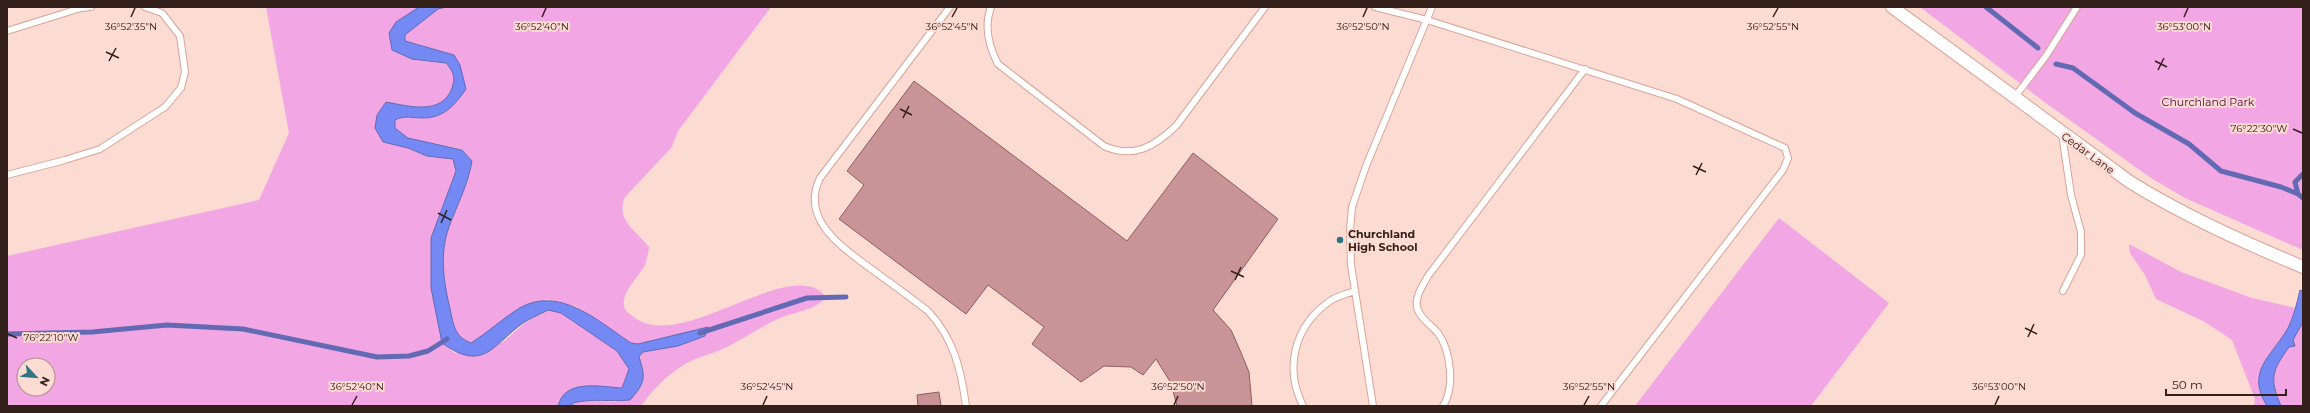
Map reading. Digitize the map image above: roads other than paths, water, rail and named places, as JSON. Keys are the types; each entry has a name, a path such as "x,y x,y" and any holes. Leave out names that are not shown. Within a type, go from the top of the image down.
{"street":[{"name":"Cedar Lane","path":"1892,7 2062,134 2164,204 2228,236 2303,267"}],"lane":[{"path":"7,31 81,8 91,7"},
{"path":"7,175 100,149 166,108 181,88 186,72 180,36 162,13 144,7"},
{"path":"950,7 820,178 816,188 815,201 821,221 834,241 928,311 941,325 957,358 966,406"},
{"path":"991,7 988,32 990,49 998,64 1104,146 1117,152 1129,153 1162,139 1176,126 1265,7"},
{"path":"1375,7 1427,20 1677,99 1785,148 1788,158 1783,170 1601,406"},
{"path":"1373,406 1351,265 1350,231 1352,207 1366,166 1432,7"},
{"path":"2014,98 2046,56 2077,7"},
{"path":"1443,406 1449,397 1449,369 1446,349 1439,335 1418,310 1417,302 1420,290 1428,276 1584,70"},
{"path":"2062,134 2071,195 2081,232 2081,254 2063,291"},
{"path":"1303,406 1296,391 1292,365 1297,339 1311,317 1316,312 1331,300 1356,290"}],"water":[{"path":"419,7 446,7 438,9 405,35 405,41 454,55 460,65 466,89 458,100 443,113 437,116 423,118 399,118 395,120 395,128 408,138 462,150 472,161 465,187 446,237 443,258 444,279 453,320 458,334 471,343 518,309 533,302 548,301 563,303 592,316 631,343 638,344 708,327 705,336 678,346 643,352 639,357 643,370 643,380 639,389 630,400 587,401 573,403 572,406 558,406 562,397 568,391 576,388 594,386 622,388 629,369 617,351 561,313 548,310 526,321 488,352 479,355 469,356 457,352 442,343 431,288 431,238 456,171 453,159 427,156 408,148 383,142 375,128 377,115 386,102 414,107 433,106 441,103 447,97 452,88 454,81 453,74 446,63 412,59 392,50 389,33 396,22"},
{"path":"2300,290 2303,291 2303,322 2293,340 2295,346 2289,347 2279,362 2274,375 2275,388 2281,406 2267,406 2261,394 2259,383 2260,373 2263,364 2288,328 2294,314"}],"waterway":[{"path":"1986,7 2038,48"},
{"path":"2056,64 2073,68 2135,113 2189,144 2221,171 2281,187 2298,194"},
{"path":"2303,174 2295,182 2298,194 2303,198"},
{"path":"700,333 807,298 846,297"},
{"path":"7,334 92,332 167,325 243,329 377,357 409,356 428,351 447,339"}],"place":[{"name":"Churchland High School","path":"1340,240"}],"park label":[{"name":"Churchland Park","path":"2208,102"}]}
